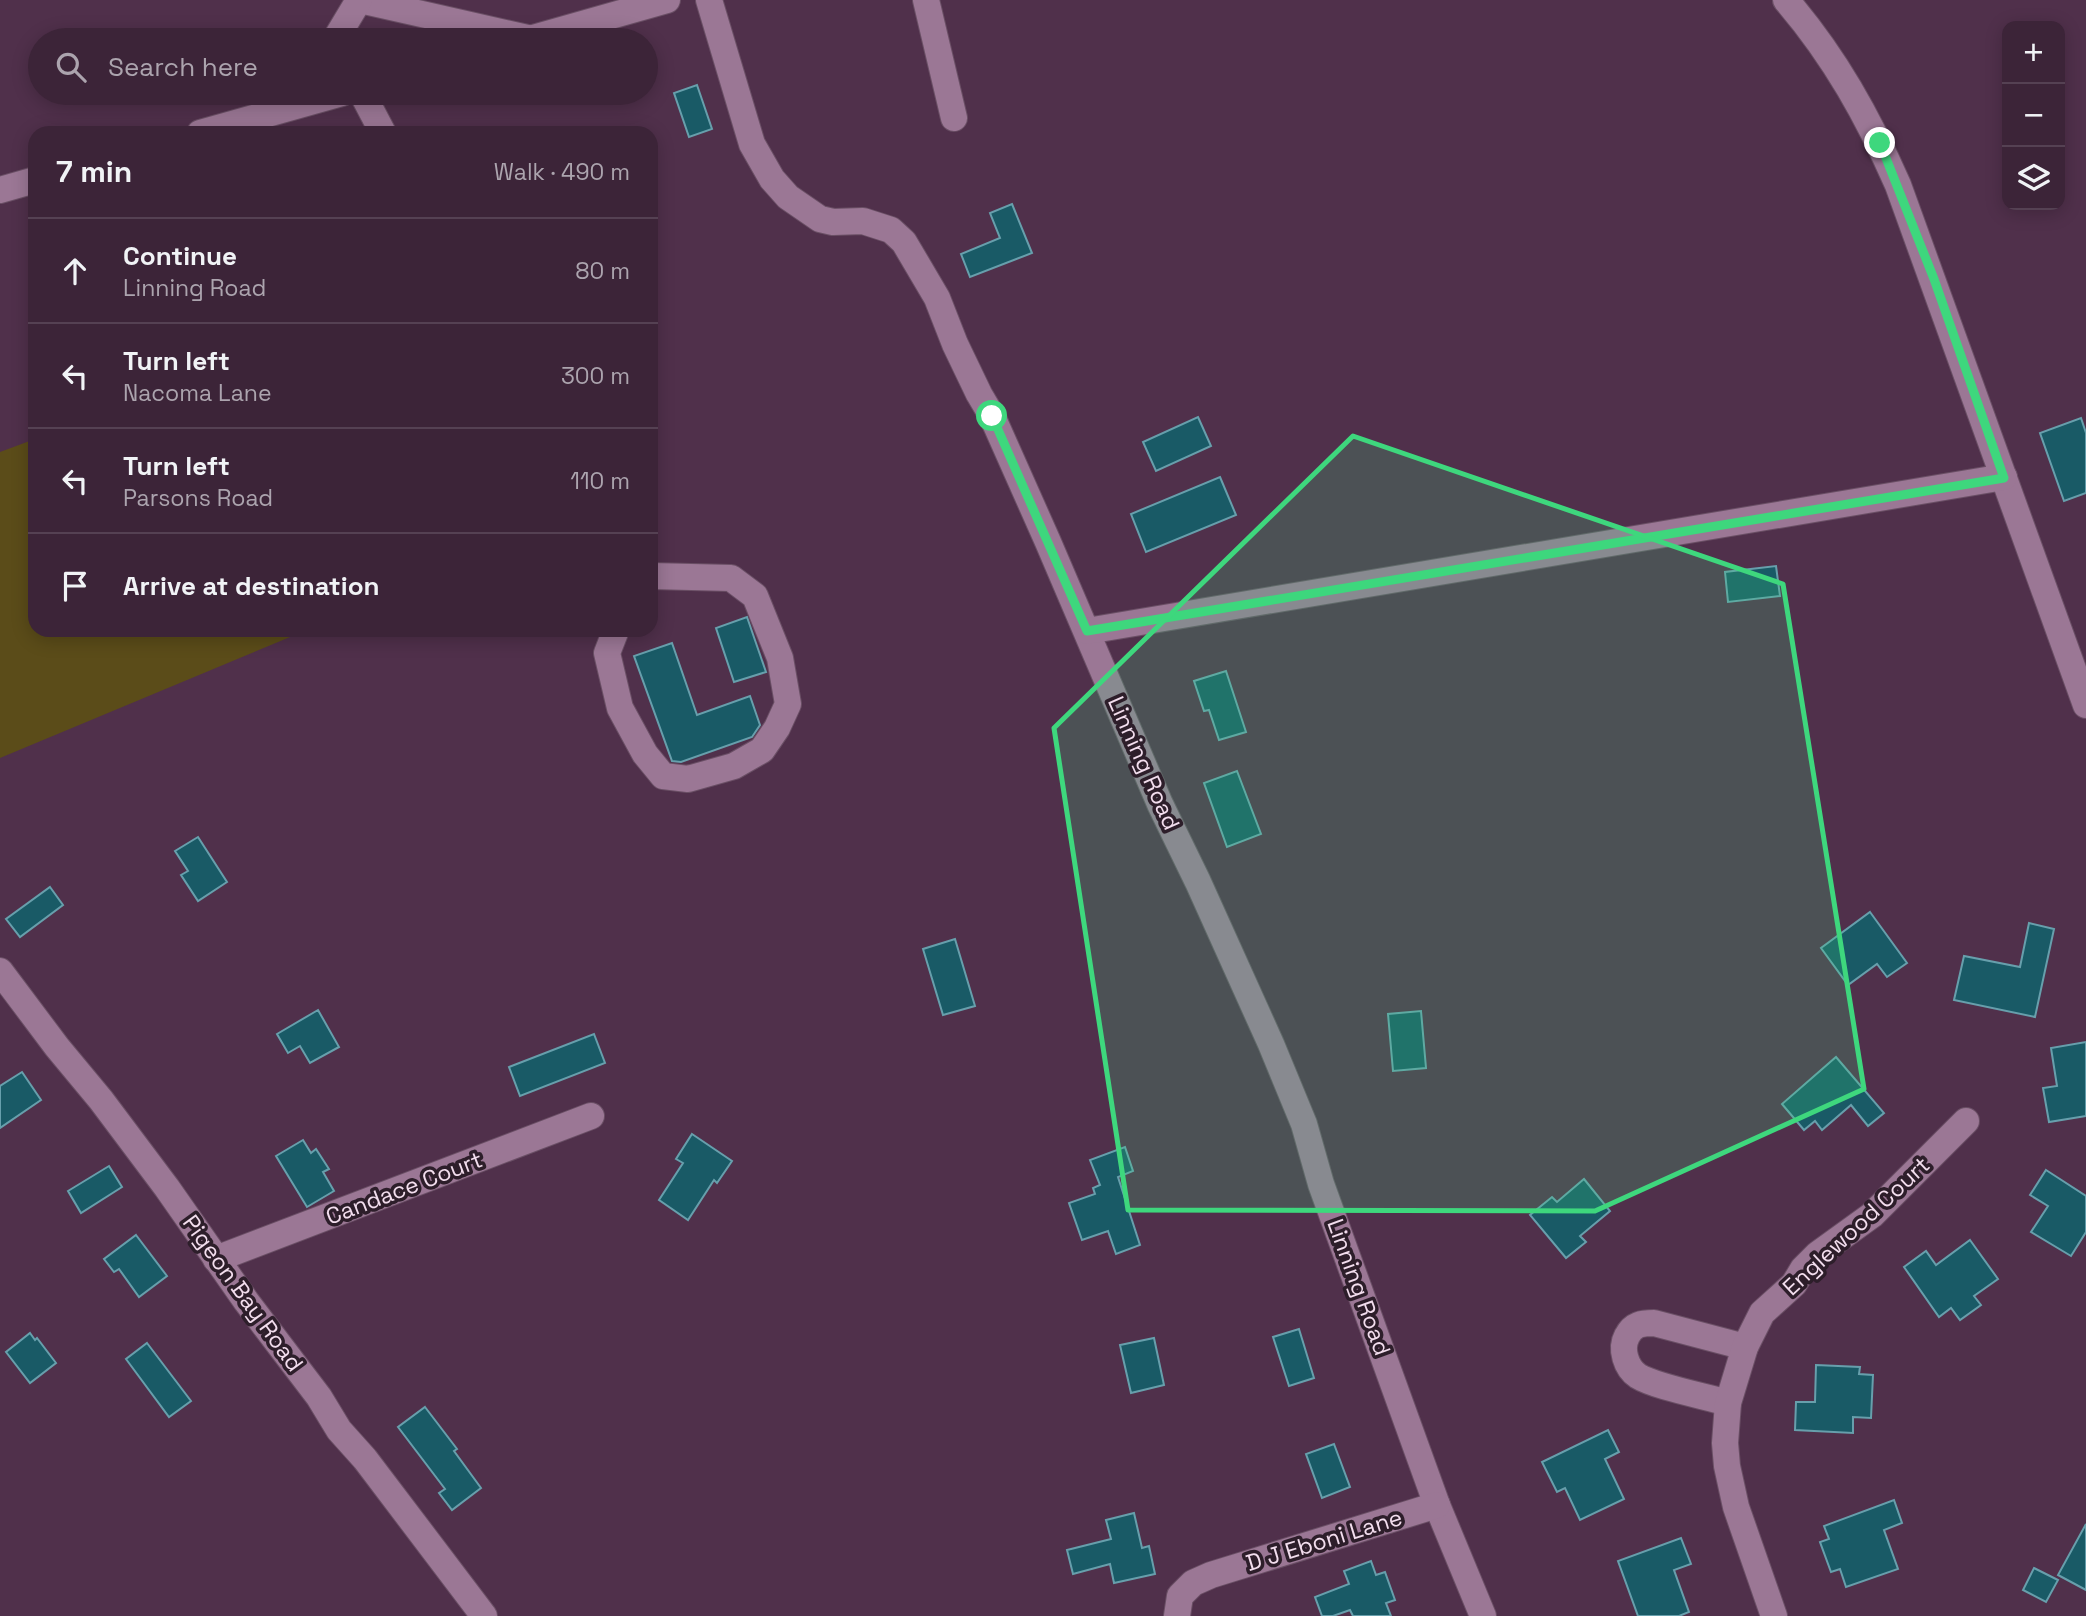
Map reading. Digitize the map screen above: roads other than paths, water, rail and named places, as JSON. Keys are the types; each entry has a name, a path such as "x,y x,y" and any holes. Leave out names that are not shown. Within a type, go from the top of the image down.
{"street":[{"path":"342,28 360,0 481,28"},
{"path":"568,28 667,0"},
{"name":"Linning Road","path":"709,0 752,144 772,179 788,197 820,219 833,222 863,221 891,230 904,242 937,298 1087,631 1160,803 1271,1044 1304,1124 1321,1184 1437,1505 1483,1616"},
{"path":"926,0 954,118"},
{"path":"1786,0 1833,60 1880,143 1934,279 2086,705"},
{"path":"221,126 282,105"},
{"path":"368,105 379,126"},
{"path":"0,190 28,182"},
{"path":"1087,631 2004,478"},
{"path":"613,637 607,653 620,708 645,754 663,776 688,779 734,766 762,750 777,728 788,704 780,658 755,596 731,578 658,576"},
{"name":"Pigeon Bay Road","path":"0,971 101,1100 295,1364 339,1430 365,1459 484,1616"},
{"name":"Candace Court","path":"216,1259 591,1116"},
{"name":"Englewood Court","path":"1774,1616 1734,1497 1725,1443 1728,1402 1745,1347 1762,1313 1794,1283 1803,1269 1818,1254 1872,1215 1966,1121"},
{"path":"1728,1402 1652,1382 1637,1375 1625,1358 1626,1337 1633,1327 1641,1323 1654,1323 1745,1347"},
{"name":"D J Eboni Lane","path":"1177,1616 1180,1596 1193,1583 1211,1575 1437,1505"}]}
